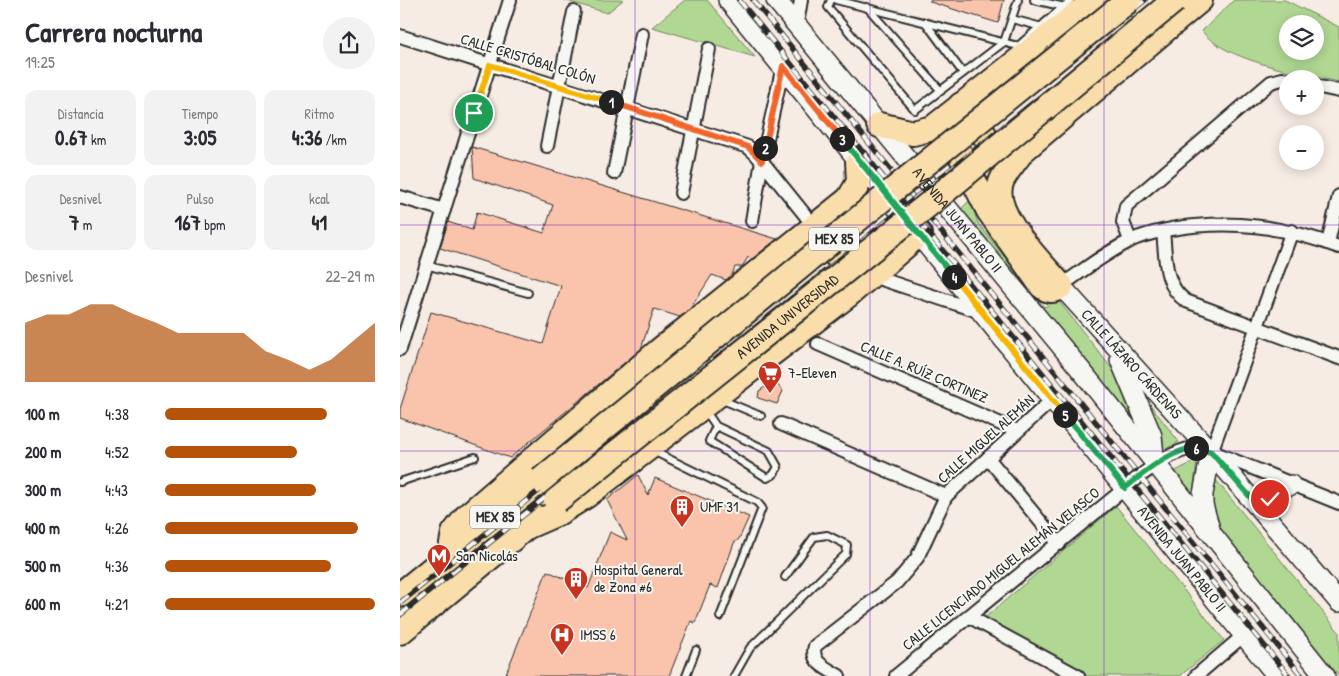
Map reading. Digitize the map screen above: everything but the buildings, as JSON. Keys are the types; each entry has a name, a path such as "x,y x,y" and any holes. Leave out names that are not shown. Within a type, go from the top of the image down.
{"highway":[{"name":"AVENIDA UNIVERSIDAD","path":"400,595 902,183 1129,0"},
{"name":"AVENIDA UNIVERSIDAD","path":"400,632 556,502 939,196 1175,0"},
{"path":"961,105 954,120 955,142 989,211 1042,286 1051,291 1062,286 1010,223 1002,208 999,193 1002,180 1022,151 1200,0"},
{"path":"879,125 904,133 923,132 933,128 982,88 1024,48 1078,4"},
{"path":"982,88 977,100 977,116 980,130 992,144 1003,150 1022,151"},
{"path":"450,554 454,534 467,516 659,352 854,194 859,182 858,162"},
{"path":"526,527 573,504 648,449 712,410 872,276 919,234"},
{"path":"794,242 809,241 824,245 836,254 847,273 848,295"}],"street":[{"path":"400,349 510,0"},
{"name":"AVENIDA JUAN PABLO II","path":"728,0 1277,676"},
{"name":"AVENIDA JUAN PABLO II","path":"776,0 1086,375 1155,465 1325,676"},
{"path":"797,24 801,0"},
{"path":"547,146 574,12"},
{"path":"614,173 642,34"},
{"name":"CALLE CRISTÓBAL COLÓN","path":"400,36 748,147 762,161 814,226"},
{"path":"681,193 709,49"},
{"path":"752,221 762,161 783,66"},
{"path":"1130,240 1123,222 1126,206 1271,82 1279,80"},
{"path":"1324,88 1339,91"},
{"path":"1062,286 1099,258 1130,240 1163,231 1203,224 1231,223 1292,231 1334,245 1339,196"},
{"path":"400,197 444,210"},
{"path":"1163,231 1170,281 1174,292 1186,301 1339,358"},
{"path":"1211,534 1203,494 1211,452 1292,231"},
{"path":"872,276 983,312"},
{"name":"CALLE LÁZARO CÁRDENAS","path":"1062,286 1211,452 1339,602"},
{"name":"CALLE A. RUÍZ CORTINEZ","path":"818,344 1017,431"},
{"path":"1114,346 1152,436 1155,465"},
{"name":"CALLE MIGUEL ALEMÁN","path":"839,676 816,662 813,654 815,646 897,582 924,546 946,496 1052,400"},
{"path":"781,424 946,496"},
{"name":"CALLE LICENCIADO MIGUEL ALEMÁN VELASCO","path":"904,674 1125,488 1155,465 1192,448 1211,452 1339,503"},
{"path":"988,458 1059,544"},
{"path":"1266,515 1268,504 1274,494 1291,485"},
{"path":"970,617 1078,676"},
{"path":"1196,676 1244,635"}],"lane":[{"path":"831,0 828,6 916,110 1004,42 1018,0"},
{"path":"836,0 866,6 1024,48"},
{"path":"1034,0 1078,4"},
{"path":"866,6 941,91"},
{"path":"1012,19 1048,28"},
{"path":"924,22 963,73"},
{"path":"426,265 528,293"},
{"path":"712,410 769,451 778,467 774,475 767,478 751,470 709,441 712,410"},
{"path":"712,410 761,416"},
{"path":"648,449 757,502 762,508 720,617"},
{"path":"400,482 475,457"},
{"path":"734,676 750,648 846,554 847,545 827,535 814,537 785,577"},
{"path":"686,676 696,650"}],"green space":[{"path":"564,0 623,0 607,13"},
{"path":"685,0 707,0 755,57 652,27"},
{"path":"1234,0 1285,0 1315,15 1279,15 1279,60 1324,60 1324,20 1339,27 1339,82 1324,79 1324,70 1286,70 1265,65 1228,50 1213,41 1202,31"},
{"path":"970,200 978,223 1044,307 1058,300 1113,370 1140,437 955,215"},
{"path":"1128,376 1179,442 1162,451"},
{"path":"1197,460 1192,503 1170,474"},
{"path":"1211,474 1339,632 1339,676 1205,509"},
{"path":"1116,506 1224,640 1180,676 1084,676 981,621"}],"railway":[{"path":"739,0 1289,676"},
{"path":"753,0 1302,676"},
{"path":"400,603 1145,0"},
{"path":"400,615 1160,0"}],"place":[{"name":"7-Eleven","path":"770,394"},
{"name":"UMF 31","path":"682,528"},
{"name":"San Nicolás","path":"439,577"},
{"name":"Hospital General de Zona #6","path":"576,600"},
{"name":"IMSS 6","path":"562,656"}],"route":[{"path":"474,113 490,65 748,147 762,161 783,66 847,145 858,162 908,220 1125,488 1155,465 1182,451 1192,448 1203,448 1211,452 1266,515 1270,499"}]}
